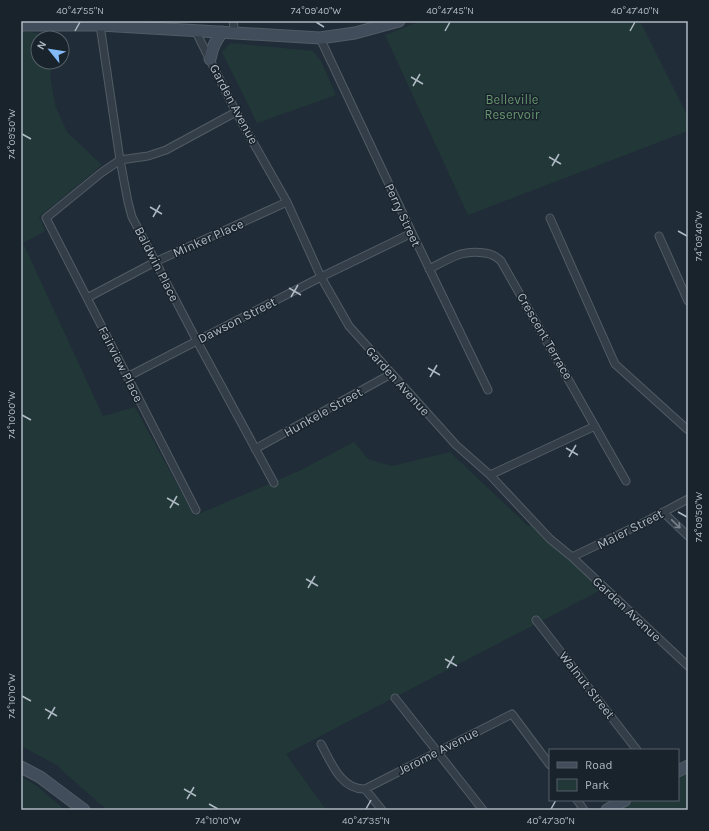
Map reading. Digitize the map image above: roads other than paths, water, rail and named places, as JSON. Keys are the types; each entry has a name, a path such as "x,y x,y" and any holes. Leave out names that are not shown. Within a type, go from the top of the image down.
{"street":[{"path":"233,21 236,34"},
{"path":"21,25 45,23 164,25 236,34 320,38 355,34 399,21"},
{"name":"Baldwin Place","path":"100,25 120,160 129,209 155,262 274,483"},
{"name":"Garden Avenue","path":"195,30 236,112 287,202 321,277 349,326 456,445 490,475 550,539 572,557 688,666"},
{"path":"210,59 215,40 222,32"},
{"name":"Perry Street","path":"320,38 488,390"},
{"path":"120,160 158,154 236,112"},
{"name":"Fairview Place","path":"120,160 101,173 46,218 196,510"},
{"name":"Minker Place","path":"87,298 155,262 287,202"},
{"path":"550,218 615,364 688,430"},
{"name":"Dawson Street","path":"128,377 321,277 412,232"},
{"path":"659,236 688,302"},
{"name":"Crescent Terrace","path":"429,269 468,251 490,254 498,258 505,266 626,481"},
{"name":"Hunkele Street","path":"255,450 391,374"},
{"path":"490,475 595,426"},
{"name":"Maier Street","path":"572,557 688,499"},
{"path":"663,512 688,536"},
{"name":"Walnut Street","path":"536,620 636,749"},
{"path":"395,698 483,810"},
{"name":"Jerome Avenue","path":"365,789 512,714 549,764"},
{"path":"321,744 344,781 354,788 365,789 382,810"},
{"path":"679,770 688,766"},
{"path":"21,767 45,781 84,810"},
{"path":"578,801 584,810"},
{"path":"607,810 623,801"}],"park label":[{"name":"Belleville Reservoir","path":"512,106"}]}
